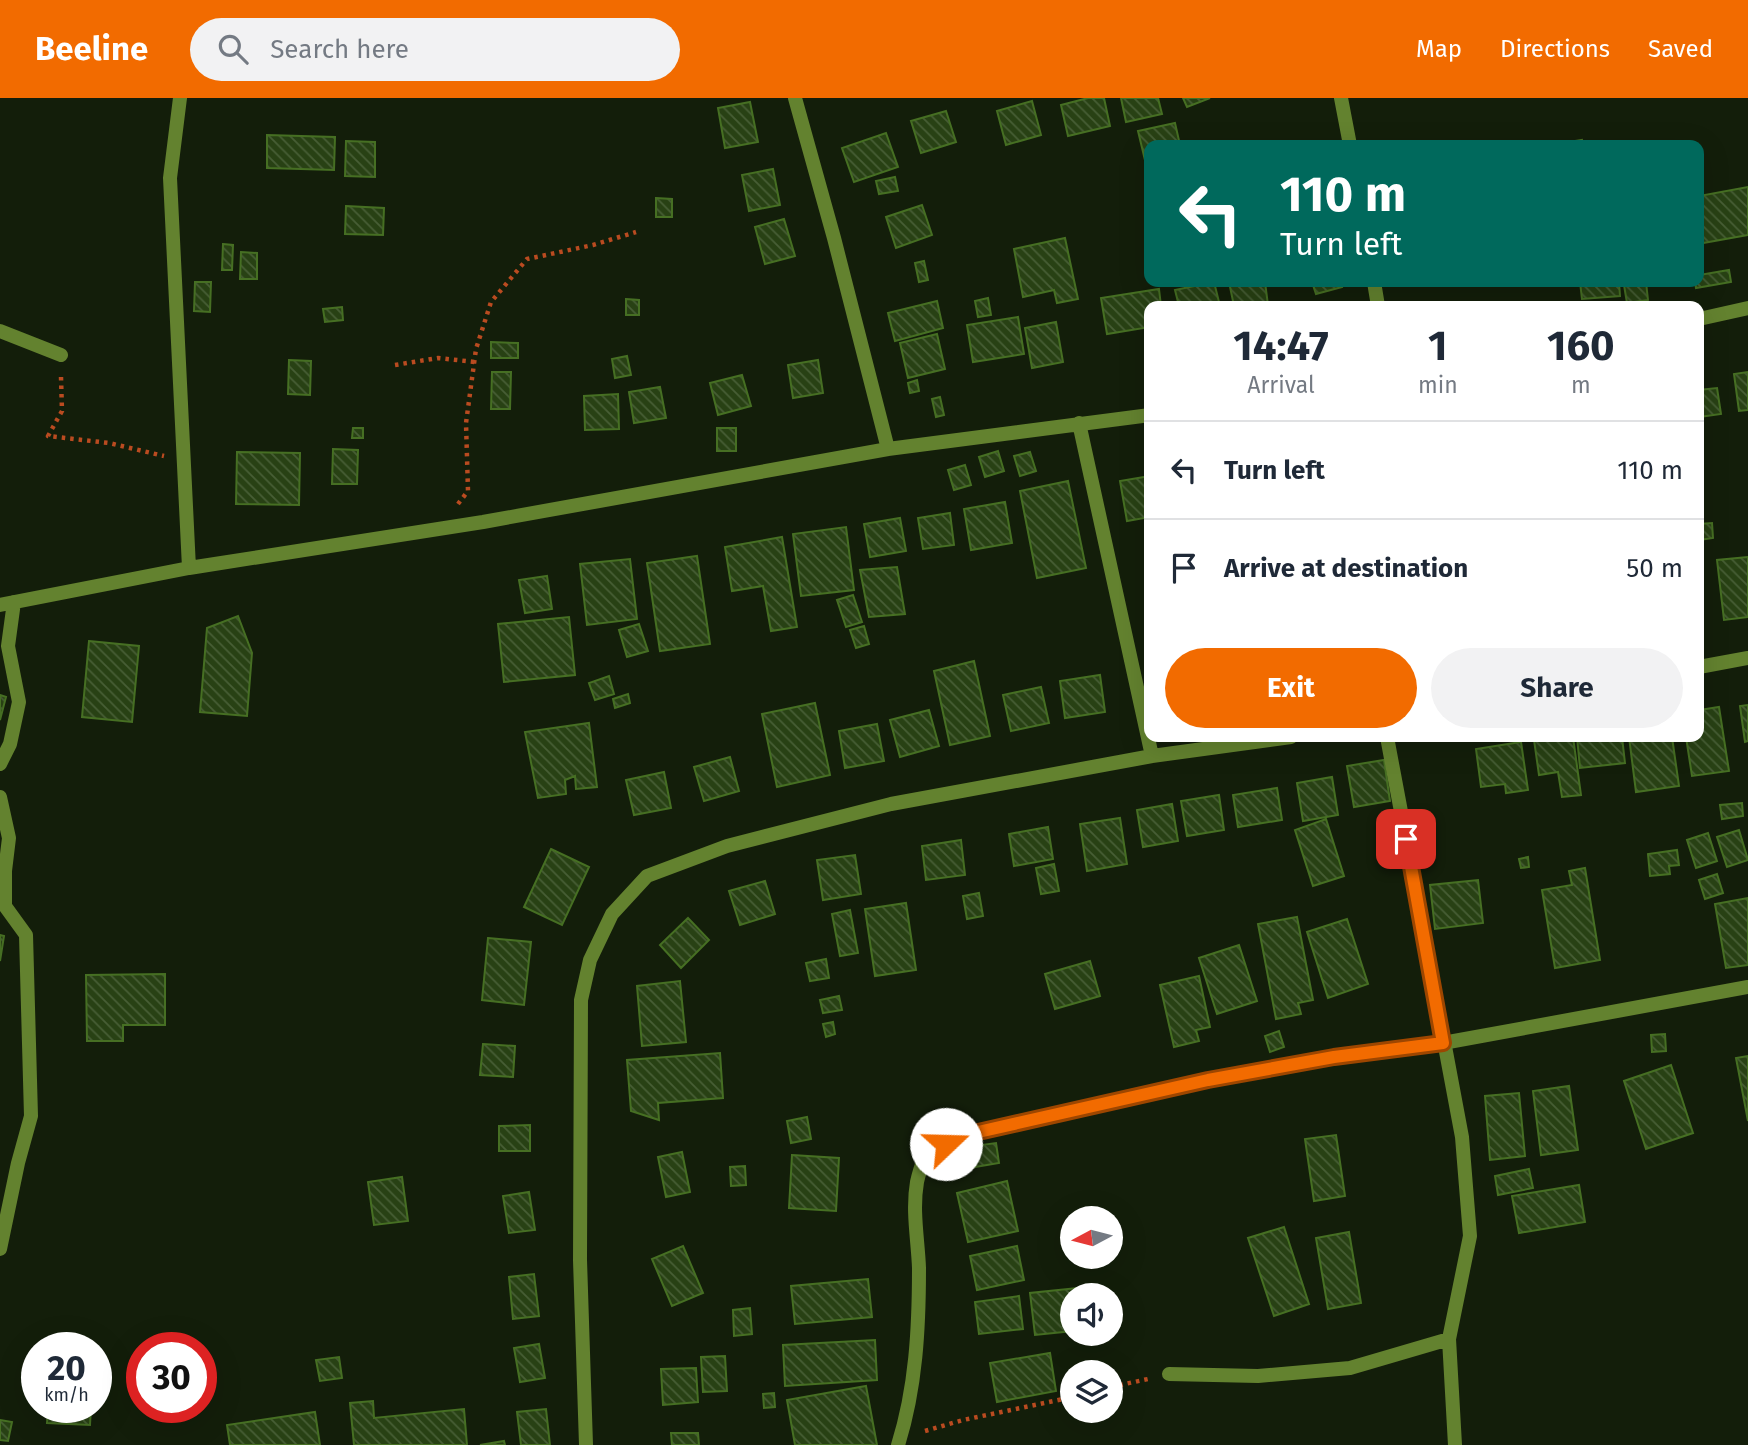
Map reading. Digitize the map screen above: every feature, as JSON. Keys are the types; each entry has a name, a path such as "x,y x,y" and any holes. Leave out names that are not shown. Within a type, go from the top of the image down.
{"street":[{"path":"180,98 170,178 188,568"},
{"path":"795,98 888,449"},
{"path":"1342,98 1349,140"},
{"path":"1704,319 1748,308"},
{"path":"0,331 61,355"},
{"path":"0,764 10,744 19,702 8,646 7,604 188,568 438,529 888,449 1144,416"},
{"path":"1079,423 1144,720"},
{"path":"1704,666 1748,658"},
{"path":"1149,742 1152,756"},
{"path":"586,1445 580,1260 581,1000 590,960 612,914 647,876 727,846 891,804 1152,756 1254,742"},
{"path":"1388,742 1462,1137 1470,1236 1449,1339 1455,1445"},
{"path":"0,797 9,838 5,906 26,935 31,1116 0,1250"},
{"path":"899,1442 908,1412 915,1364 919,1268 917,1182 925,1156 965,1135 1208,1080 1334,1057 1443,1043 1748,987"},
{"path":"1169,1374 1258,1376 1350,1368 1449,1339"}],"path":[{"path":"438,529 468,491 466,423 476,349 491,302 527,258 593,245 636,232"},
{"path":"61,355 62,411 48,436 110,443 166,456 183,451"},
{"path":"395,365 438,359 475,362"},
{"path":"1123,1384 1169,1374"},
{"path":"899,1442 963,1420 1060,1399"}],"building":[{"path":"1088,98 1104,98 1110,126 1068,136 1061,105"},
{"path":"1121,98 1158,98 1162,114 1126,122"},
{"path":"1183,98 1210,98 1187,107"},
{"path":"1032,101 1041,135 1006,145 997,111"},
{"path":"750,102 758,142 725,148 718,108"},
{"path":"946,111 956,142 921,153 911,121"},
{"path":"1175,123 1179,140 1144,140 1144,156 1138,131"},
{"path":"886,133 898,167 854,182 842,148"},
{"path":"267,135 335,137 334,170 267,168"},
{"path":"346,141 375,142 375,177 345,176"},
{"path":"773,169 780,205 749,211 742,175"},
{"path":"895,177 898,191 879,194 876,181"},
{"path":"1748,187 1748,235 1704,243 1704,195"},
{"path":"656,198 672,199 672,217 656,217"},
{"path":"922,205 932,235 896,248 886,217"},
{"path":"346,206 384,208 383,235 345,234"},
{"path":"784,219 795,256 765,264 755,227"},
{"path":"1065,238 1078,299 1057,303 1054,290 1023,297 1014,249"},
{"path":"223,244 233,245 232,270 222,270"},
{"path":"241,252 257,253 257,279 240,279"},
{"path":"924,261 928,280 919,282 915,263"},
{"path":"1729,270 1731,282 1704,287 1704,274"},
{"path":"195,282 211,282 210,312 194,311"},
{"path":"1215,287 1219,301 1178,301 1175,290"},
{"path":"1230,287 1266,287 1267,301 1233,301"},
{"path":"1314,287 1342,287 1316,294"},
{"path":"1581,287 1619,287 1620,296 1582,299"},
{"path":"1624,287 1647,287 1648,300 1627,301"},
{"path":"1159,289 1160,301 1144,301 1144,328 1107,334 1101,298"},
{"path":"988,298 991,315 978,317 975,301"},
{"path":"626,299 639,300 639,315 626,315"},
{"path":"937,301 943,328 895,341 888,313"},
{"path":"342,307 343,320 325,322 323,309"},
{"path":"1018,317 1024,354 973,362 967,325"},
{"path":"1056,322 1063,362 1032,368 1025,328"},
{"path":"937,334 945,369 908,378 900,343"},
{"path":"491,342 518,343 518,358 491,358"},
{"path":"627,356 631,375 615,378 612,359"},
{"path":"289,360 311,361 310,395 288,394"},
{"path":"818,360 823,393 793,398 788,365"},
{"path":"492,372 511,372 510,409 491,409"},
{"path":"1748,372 1748,410 1739,411 1734,374"},
{"path":"742,375 751,406 718,415 710,383"},
{"path":"917,380 919,391 910,393 908,383"},
{"path":"660,387 666,418 634,423 629,392"},
{"path":"1717,388 1721,414 1704,416 1704,389"},
{"path":"618,394 619,429 585,430 584,396"},
{"path":"940,397 944,415 936,417 932,399"},
{"path":"353,428 363,428 363,438 352,438"},
{"path":"717,428 736,428 736,451 717,451"},
{"path":"333,449 358,450 357,484 332,484"},
{"path":"998,451 1004,471 985,477 979,457"},
{"path":"237,452 300,453 299,505 236,504"},
{"path":"1030,452 1036,471 1020,476 1014,456"},
{"path":"965,465 971,485 954,490 948,470"},
{"path":"1144,477 1144,518 1127,521 1120,481"},
{"path":"1068,481 1086,568 1037,578 1020,491"},
{"path":"1005,502 1012,543 971,550 964,509"},
{"path":"950,513 954,545 923,549 918,518"},
{"path":"900,518 906,551 870,557 864,524"},
{"path":"1712,523 1713,538 1704,539 1704,524"},
{"path":"846,527 854,590 801,596 793,534"},
{"path":"782,537 797,627 771,631 763,586 732,591 725,547"},
{"path":"697,556 710,644 660,651 647,563"},
{"path":"1748,557 1748,617 1724,620 1717,560"},
{"path":"630,559 637,619 587,625 580,564"},
{"path":"897,567 905,614 869,617 860,570"},
{"path":"547,576 552,609 525,613 519,580"},
{"path":"853,595 862,622 846,627 837,600"},
{"path":"238,616 252,653 247,716 200,712 207,628"},
{"path":"569,617 575,675 504,682 498,624"},
{"path":"639,624 648,651 627,657 619,630"},
{"path":"864,626 869,644 856,648 850,630"},
{"path":"89,641 139,646 132,722 82,717"},
{"path":"974,661 990,736 950,745 934,671"},
{"path":"1100,675 1105,712 1065,718 1060,681"},
{"path":"609,676 614,694 595,700 589,683"},
{"path":"1041,687 1049,723 1011,731 1003,695"},
{"path":"628,694 630,703 615,708 613,699"},
{"path":"0,695 6,697 0,720"},
{"path":"815,703 830,775 777,787 762,714"},
{"path":"1748,705 1748,741 1745,742 1740,706"},
{"path":"1719,707 1729,771 1692,776 1687,742 1704,742 1704,709"},
{"path":"929,710 939,746 900,757 890,720"},
{"path":"589,723 597,787 576,789 575,776 565,780 566,794 538,798 525,732"},
{"path":"877,724 884,761 845,768 839,731"},
{"path":"1521,742 1528,790 1506,793 1505,784 1481,787 1476,749"},
{"path":"1534,742 1574,742 1581,795 1562,797 1558,772 1539,775"},
{"path":"1577,742 1623,742 1625,763 1580,768"},
{"path":"1630,742 1673,742 1679,786 1636,792"},
{"path":"730,757 739,791 704,801 694,767"},
{"path":"1384,760 1390,801 1354,807 1347,766"},
{"path":"664,772 671,808 634,815 626,780"},
{"path":"1332,777 1338,815 1303,821 1297,783"},
{"path":"1277,788 1282,820 1238,827 1233,795"},
{"path":"1219,795 1224,830 1187,836 1181,801"},
{"path":"1742,803 1743,816 1722,819 1720,805"},
{"path":"1172,804 1178,841 1143,847 1137,810"},
{"path":"1120,818 1127,864 1087,871 1080,824"},
{"path":"1326,819 1344,876 1313,886 1295,830"},
{"path":"1048,827 1053,859 1014,866 1009,834"},
{"path":"1739,830 1748,860 1727,867 1717,837"},
{"path":"1708,833 1717,861 1696,868 1687,840"},
{"path":"961,840 965,875 926,880 922,846"},
{"path":"551,849 589,867 562,925 524,907"},
{"path":"1677,850 1679,865 1669,866 1670,874 1650,876 1648,854"},
{"path":"855,855 861,894 823,900 817,860"},
{"path":"1528,857 1529,867 1521,868 1519,859"},
{"path":"1054,864 1059,891 1041,894 1036,868"},
{"path":"1585,868 1600,960 1555,968 1542,890 1572,885 1569,871"},
{"path":"1717,874 1723,893 1705,899 1699,880"},
{"path":"1478,880 1483,923 1435,929 1430,885"},
{"path":"765,881 775,914 740,925 729,891"},
{"path":"979,893 983,916 967,919 963,896"},
{"path":"1748,898 1748,965 1726,968 1715,904"},
{"path":"906,903 916,970 875,976 865,909"},
{"path":"850,910 858,953 840,956 832,914"},
{"path":"1297,917 1313,1000 1298,1003 1301,1014 1276,1019 1258,924"},
{"path":"688,918 709,940 681,968 660,945"},
{"path":"1347,919 1368,984 1328,998 1307,932"},
{"path":"0,935 4,936 0,961"},
{"path":"488,938 531,942 524,1005 482,1000"},
{"path":"1239,945 1257,1001 1217,1014 1199,958"},
{"path":"826,959 829,978 810,981 806,963"},
{"path":"1090,961 1100,996 1055,1009 1045,974"},
{"path":"165,974 165,1025 123,1025 123,1041 87,1041 86,975"},
{"path":"1199,976 1210,1027 1196,1030 1199,1041 1174,1047 1160,985"},
{"path":"680,981 686,1042 642,1046 637,986"},
{"path":"839,996 842,1010 823,1013 820,1000"},
{"path":"833,1022 835,1034 826,1037 823,1024"},
{"path":"1279,1031 1284,1047 1270,1052 1265,1036"},
{"path":"1665,1034 1666,1051 1652,1052 1651,1035"},
{"path":"483,1044 515,1046 513,1077 480,1075"},
{"path":"720,1053 723,1098 658,1103 659,1120 631,1111 627,1060"},
{"path":"1748,1056 1748,1121 1736,1058"},
{"path":"1671,1065 1693,1133 1646,1149 1624,1081"},
{"path":"1569,1086 1578,1150 1541,1155 1533,1091"},
{"path":"1519,1093 1525,1156 1490,1160 1485,1096"},
{"path":"807,1117 811,1139 791,1143 787,1121"},
{"path":"530,1125 530,1151 499,1151 499,1126"},
{"path":"1336,1135 1345,1196 1314,1201 1305,1139"},
{"path":"996,1143 999,1163 969,1168 966,1147"},
{"path":"682,1152 690,1192 666,1197 658,1157"},
{"path":"792,1155 839,1158 836,1211 789,1208"},
{"path":"745,1166 746,1185 731,1186 730,1167"},
{"path":"1529,1169 1533,1188 1498,1195 1495,1176"},
{"path":"402,1177 408,1221 374,1225 368,1182"},
{"path":"1007,1181 1018,1231 968,1242 957,1193"},
{"path":"1579,1185 1585,1222 1519,1233 1512,1196"},
{"path":"529,1192 535,1230 509,1233 503,1196"},
{"path":"1284,1227 1309,1304 1274,1316 1248,1238"},
{"path":"1349,1232 1361,1303 1328,1309 1316,1238"},
{"path":"683,1246 703,1293 672,1306 652,1259"},
{"path":"1017,1246 1024,1280 977,1290 970,1256"},
{"path":"534,1274 539,1316 513,1319 509,1277"},
{"path":"868,1279 872,1317 795,1324 791,1286"},
{"path":"1060,1290 1060,1332 1035,1335 1030,1293"},
{"path":"1019,1296 1023,1329 979,1334 975,1302"},
{"path":"750,1308 752,1334 734,1336 733,1310"},
{"path":"875,1340 877,1380 785,1386 783,1345"},
{"path":"539,1344 545,1378 520,1382 514,1348"},
{"path":"1050,1353 1056,1391 997,1402 990,1363"},
{"path":"725,1356 727,1391 703,1392 701,1357"},
{"path":"339,1357 342,1378 320,1381 316,1360"},
{"path":"696,1368 698,1402 663,1405 661,1369"},
{"path":"866,1386 877,1445 795,1445 787,1400"},
{"path":"774,1393 775,1407 764,1408 763,1394"},
{"path":"373,1401 374,1418 464,1409 467,1445 354,1445 350,1403"},
{"path":"546,1409 550,1445 521,1445 517,1412"},
{"path":"315,1412 320,1445 230,1445 227,1425"},
{"path":"0,1420 12,1422 8,1441 0,1440"},
{"path":"47,1423 90,1423 90,1425"},
{"path":"671,1433 698,1433 699,1445 672,1445"},
{"path":"504,1441 505,1445 480,1445"}],"route":[{"path":"946,1144 965,1135 1208,1080 1334,1057 1443,1043 1406,839"}]}
